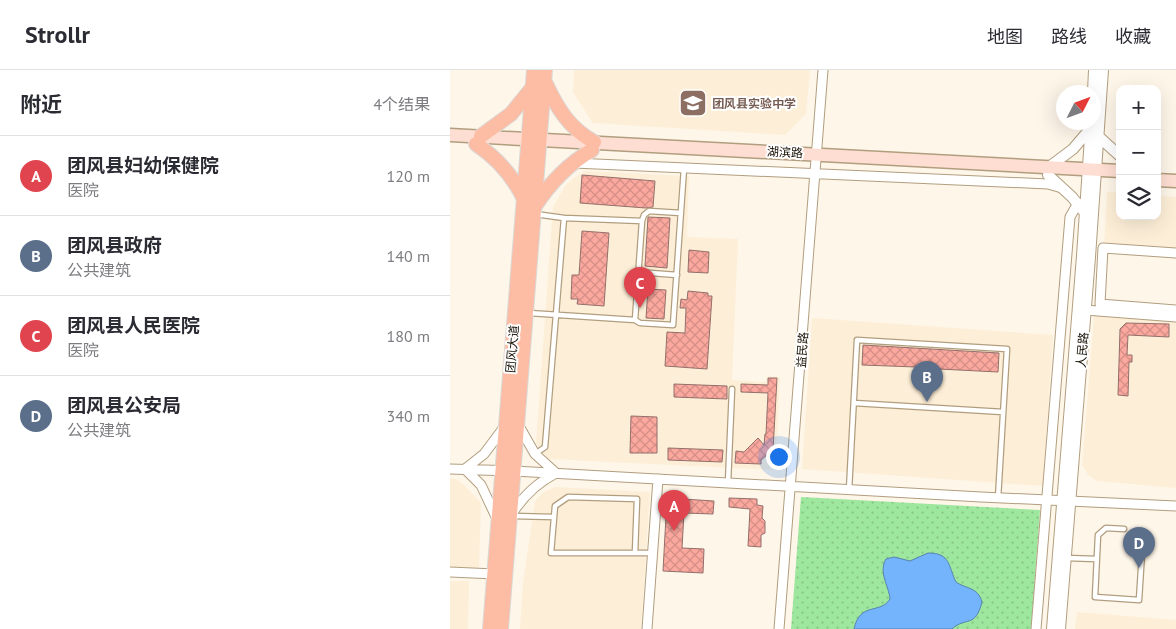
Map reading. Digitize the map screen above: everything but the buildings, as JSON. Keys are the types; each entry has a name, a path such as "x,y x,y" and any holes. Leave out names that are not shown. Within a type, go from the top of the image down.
{"main road":[{"name":"团风大道","path":"512,424 526,313 534,143 541,79 534,70"},
{"path":"541,79 568,122 593,146 552,182 531,207 504,169 478,140 511,114 541,79"},
{"name":"湖滨路","path":"450,135 478,140 593,146 816,163 1092,173 1116,171"},
{"name":"湖滨路","path":"450,143 478,140"},
{"path":"1161,172 1176,173"},
{"name":"湖滨路","path":"1092,173 1116,177"},
{"path":"1161,180 1176,181"},
{"name":"团风大道","path":"501,629 504,519 531,207"},
{"name":"团风大道","path":"490,629 494,574 504,519"}],"street":[{"name":"益民路","path":"779,629 823,70"},
{"path":"1093,85 1094,70"},
{"name":"人民路","path":"1100,85 1103,70"},
{"path":"1085,213 1048,171 1092,130"},
{"name":"人民路","path":"1052,629 1085,310 1093,130"},
{"path":"1094,130 1116,152"},
{"path":"573,163 684,168 816,163 1048,184 1064,189"},
{"name":"人民路","path":"1060,629 1065,558 1066,501 1085,213 1092,173"},
{"path":"1036,629 1070,217 1078,203"},
{"path":"1176,253 1104,248 1100,304 1176,310"},
{"path":"1085,310 1176,317"},
{"path":"464,469 484,454 512,424 535,454 556,473"},
{"path":"450,469 1176,506"},
{"path":"464,469 481,485 504,519 528,493 556,473"},
{"path":"647,629 658,479"},
{"path":"450,572 494,574"}],"lane":[{"path":"526,313 635,320 640,323 674,325 684,168"},
{"path":"531,207 564,218 642,222"},
{"path":"635,320 644,215 649,211 681,213"},
{"path":"535,454 545,447 564,218"},
{"path":"638,272 677,274"},
{"path":"849,490 857,340 1007,349 998,498"},
{"path":"728,483 732,389"},
{"path":"854,403 1003,412"},
{"path":"634,553 637,499 568,497 555,506 551,553 634,553 652,553"},
{"path":"504,519 554,518"},
{"path":"1124,529 1106,528 1100,532 1095,597 1140,600 1142,553"},
{"path":"1065,558 1097,559"}],"shaded area":[{"name":"团风县实验中学","path":"574,70 810,70 806,114 785,135 593,123 573,92"},
{"path":"585,171 689,176 687,237 738,239 732,380 766,382 767,376 780,377 776,470 548,459 536,443 553,207 566,185"},
{"path":"1107,192 1116,193 1116,220 1161,220 1161,196 1176,197 1176,253 1104,248"},
{"path":"1094,316 1176,322 1176,488 1097,481 1088,475 1082,465"},
{"path":"812,318 1053,335 1043,486 802,469"},
{"path":"450,478 456,479 463,484 481,503 479,570 450,569"},
{"path":"555,487 650,492 641,629 520,629 523,583 535,501 542,493"},
{"path":"450,581 469,581 468,629 450,629"},
{"path":"1077,612 1176,620 1176,629 1075,629"}],"green space":[{"path":"801,497 1040,510 1031,629 791,629"}],"water":[{"path":"928,553 941,555 945,558 956,582 978,594 982,602 976,616 970,621 957,625 952,629 854,629 857,620 865,611 886,604 890,599 883,574 886,559 894,557 910,561"}],"place":[{"name":"团风县实验中学","path":"693,103"},
{"name":"团风县人民医院","path":"640,308"},
{"name":"团风县政府","path":"927,402"},
{"name":"团风县妇幼保健院","path":"674,531"},
{"name":"团风县公安局","path":"1139,568"}]}
